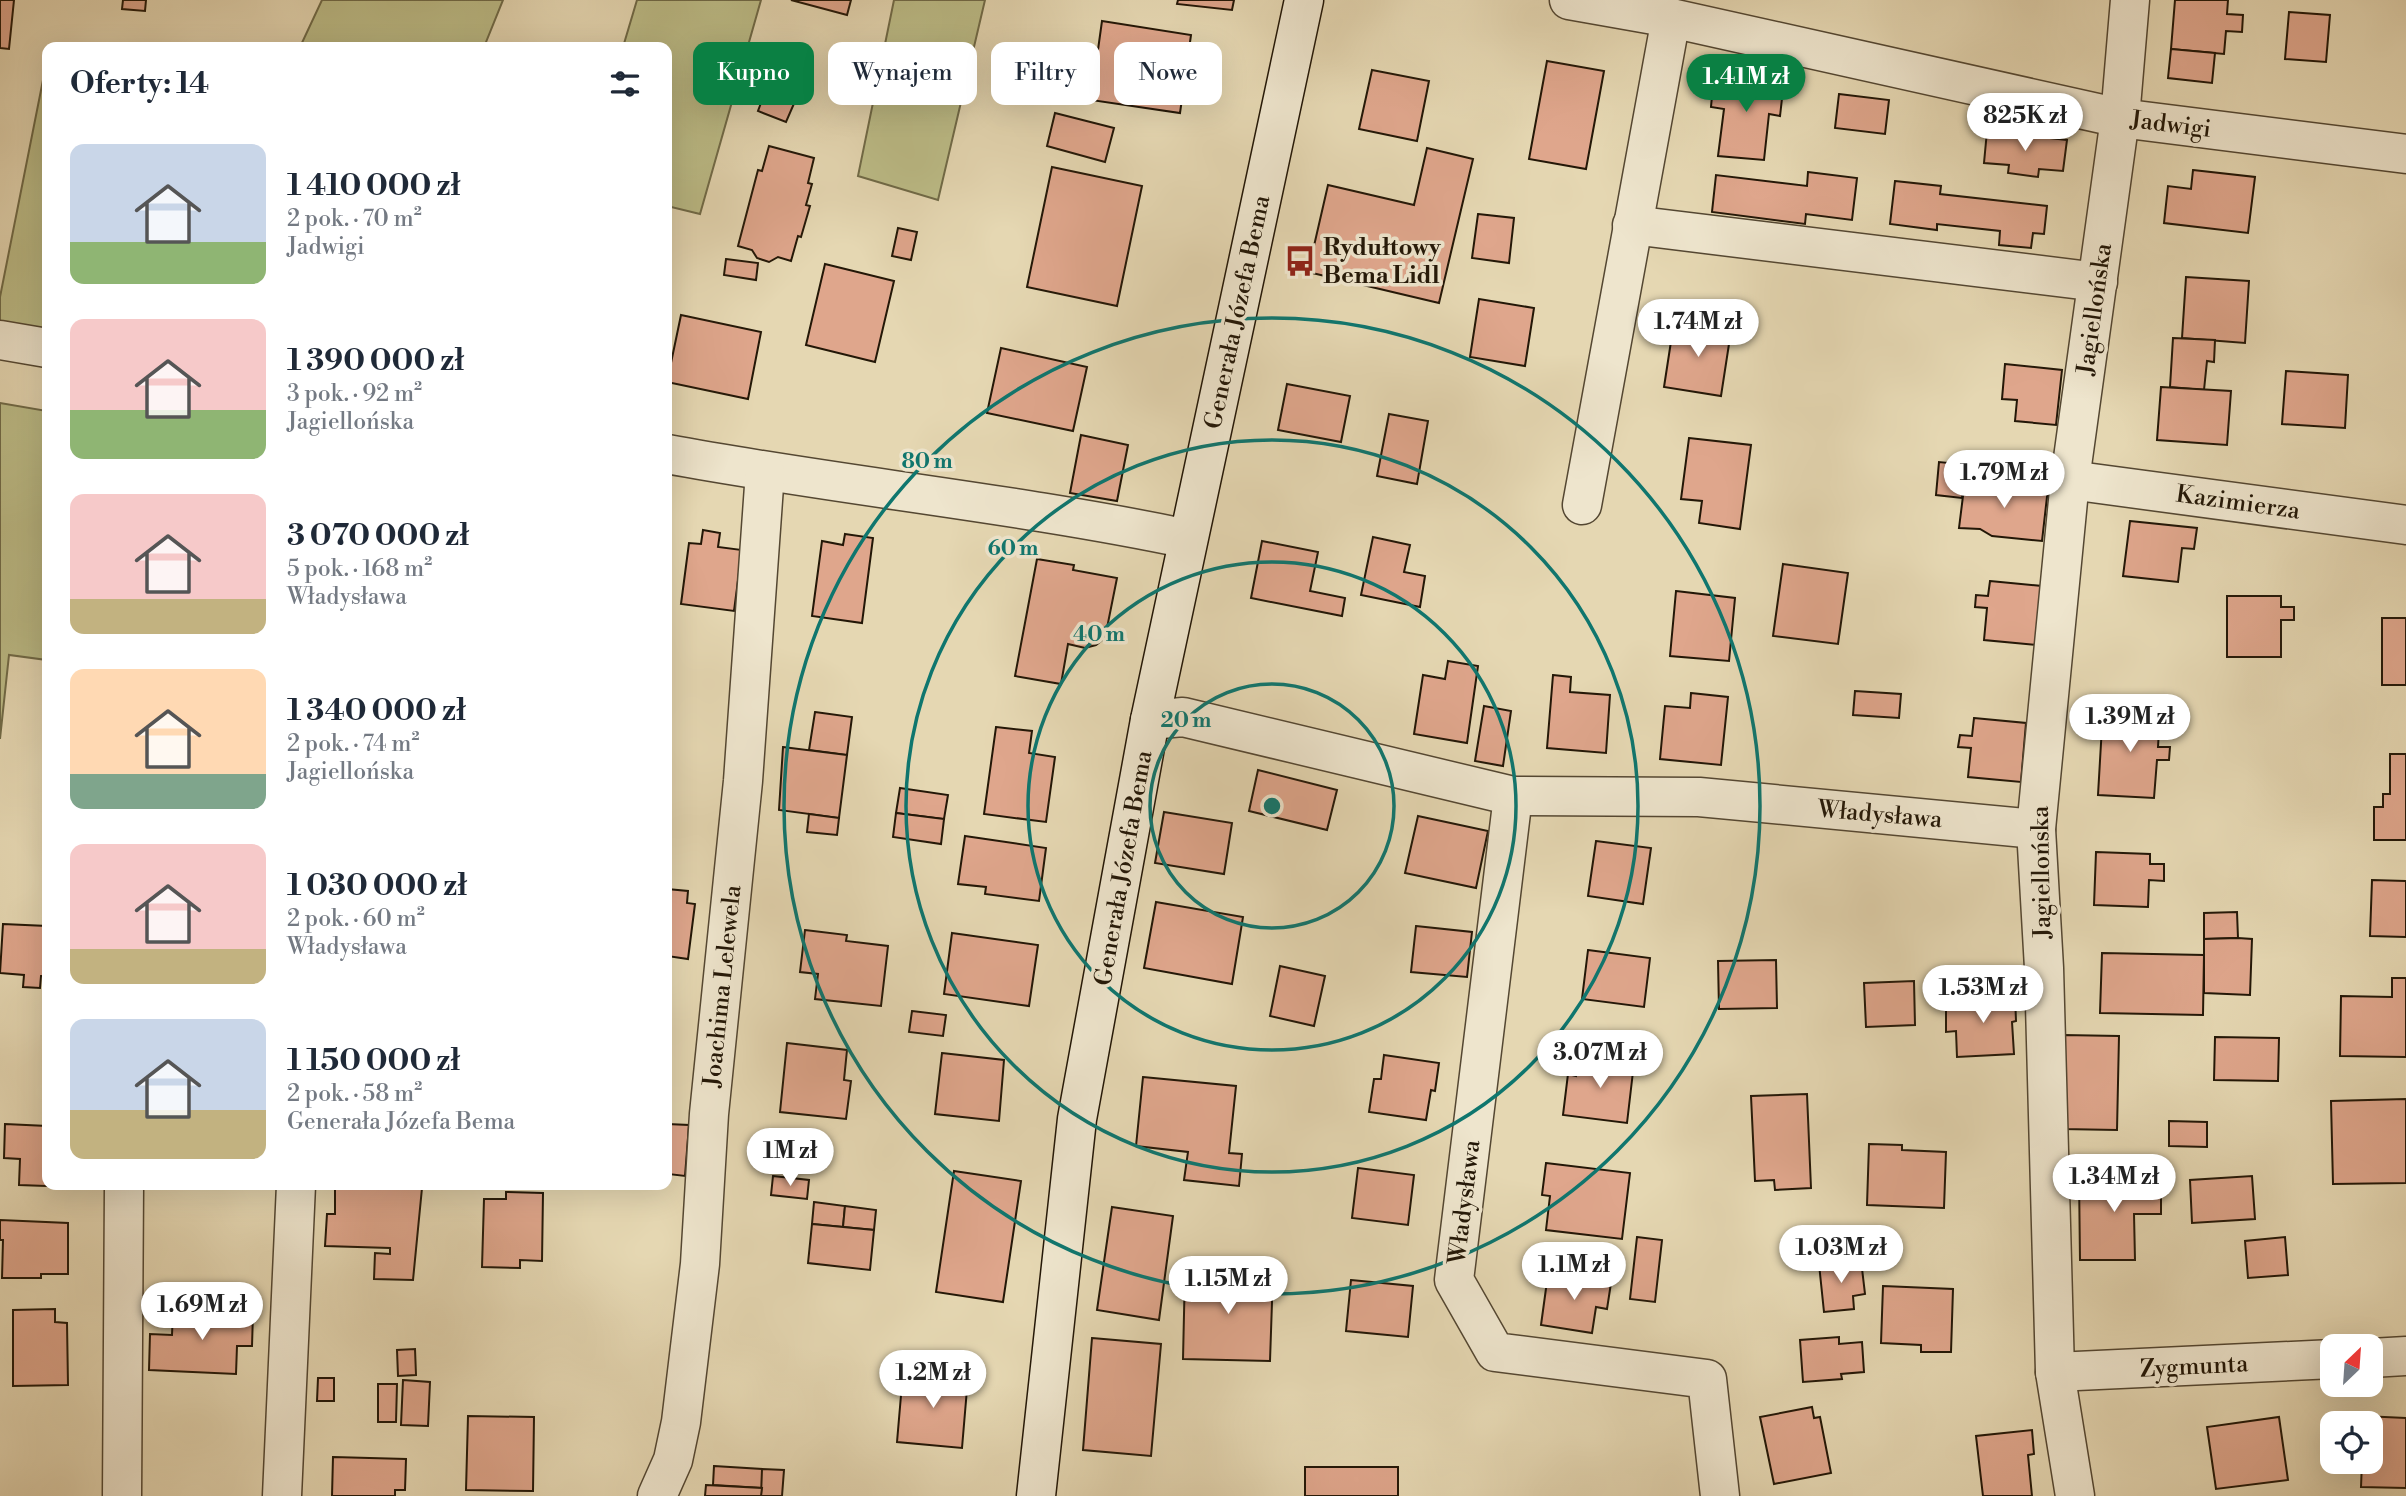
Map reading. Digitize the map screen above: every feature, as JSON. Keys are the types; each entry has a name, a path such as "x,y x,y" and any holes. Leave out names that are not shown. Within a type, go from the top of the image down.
{"street":[{"name":"Generała Józefa Bema","path":"1036,1496 1077,1119 1150,720 1304,0"},
{"name":"Jadwigi","path":"1569,0 1671,18 2120,118 2406,154"},
{"name":"Jagiellońska","path":"2075,1496 2055,1372 2044,968 2036,829 2070,480 2120,118 2130,0"},
{"path":"1582,505 1671,18"},
{"path":"1632,225 2098,282"},
{"path":"0,340 42,347"},
{"path":"672,455 765,472 1116,524 1188,539"},
{"name":"Joachima Lelewela","path":"657,1496 673,1460 681,1422 700,1264 709,1114 743,781 765,472"},
{"name":"Kazimierza","path":"2070,480 2406,525"},
{"name":"Władysława","path":"1150,720 1183,717 1513,796 1699,797 2036,829"},
{"name":"Władysława","path":"1513,796 1454,1280 1495,1352 1707,1379 1720,1496"},
{"path":"122,1496 124,1190"},
{"path":"282,1496 296,1190"},
{"path":"2384,1357 2406,1356"},
{"name":"Zygmunta","path":"2055,1372 2320,1360"}],"green space":[{"path":"322,0 503,0 486,42 302,42"},
{"path":"637,0 761,0 749,42 693,42 693,105 731,105 700,214 672,207 672,42 624,42"},
{"path":"894,0 985,0 975,42 885,42"},
{"path":"42,85 42,347 0,340 0,297"},
{"path":"873,105 960,105 938,200 858,176"},
{"path":"0,403 42,410 42,659 9,655 0,739"}],"building":[{"path":"0,0 14,0 9,49 0,48"},
{"path":"123,0 146,0 145,11 122,9"},
{"path":"791,0 851,0 847,15"},
{"path":"1178,0 1234,0 1232,10 1177,4"},
{"path":"2175,0 2228,0 2227,14 2243,15 2242,32 2226,31 2224,54 2171,49"},
{"path":"2289,12 2330,15 2326,62 2285,59"},
{"path":"1102,21 1191,35 1190,42 1114,42 1114,103 1100,101 1099,42"},
{"path":"2171,49 2215,53 2212,83 2168,78"},
{"path":"1547,61 1604,71 1586,169 1529,159"},
{"path":"1372,70 1429,81 1417,141 1359,129"},
{"path":"1714,74 1784,81 1780,116 1769,114 1764,160 1718,156 1724,109 1711,107"},
{"path":"1839,94 1889,100 1885,134 1835,128"},
{"path":"760,105 793,105 786,122 758,111"},
{"path":"1125,105 1181,105 1180,113"},
{"path":"1055,113 1114,128 1105,162 1047,146"},
{"path":"1987,131 2067,140 2063,171 2039,169 2038,177 2008,173 2009,165 1984,163"},
{"path":"769,146 814,158 808,183 812,184 806,205 810,206 791,261 778,257 769,262 757,258 752,250 738,246 758,170 762,171"},
{"path":"1427,148 1473,159 1439,303 1308,272 1328,185 1414,205"},
{"path":"1052,167 1142,186 1117,306 1027,287"},
{"path":"2193,170 2255,177 2248,233 2164,223 2168,186 2191,189"},
{"path":"1808,172 1857,178 1852,220 1806,214 1805,224 1712,212 1716,175 1807,186"},
{"path":"1895,181 1941,186 1940,194 2047,206 2044,234 2033,233 2031,248 1999,245 2000,231 1937,224 1937,230 1890,224"},
{"path":"1478,214 1514,218 1509,263 1472,258"},
{"path":"898,228 917,232 911,260 892,256"},
{"path":"726,259 758,263 756,280 724,275"},
{"path":"825,264 894,281 875,362 806,345"},
{"path":"2186,277 2249,281 2245,343 2182,338"},
{"path":"1479,299 1534,308 1525,366 1470,357"},
{"path":"681,315 761,332 748,399 672,383 672,358"},
{"path":"1674,322 1731,331 1721,396 1664,387"},
{"path":"2173,338 2215,340 2214,362 2207,361 2204,390 2170,387"},
{"path":"1001,348 1087,367 1073,431 987,413"},
{"path":"2005,364 2062,370 2056,425 2015,421 2017,400 2002,399"},
{"path":"2286,371 2348,375 2345,428 2282,424"},
{"path":"1287,384 1350,396 1341,442 1278,430"},
{"path":"2161,387 2231,391 2227,445 2157,440"},
{"path":"1389,414 1428,421 1417,484 1377,476"},
{"path":"1081,435 1128,445 1117,501 1070,493"},
{"path":"1689,438 1751,445 1740,529 1699,523 1702,501 1681,499"},
{"path":"1968,461 2000,465 1999,483 1965,480 1962,498 1936,495 1939,462 1968,465"},
{"path":"1965,480 2048,488 2042,541 1992,536 1980,529 1959,528"},
{"path":"2130,521 2197,528 2194,549 2182,548 2178,582 2123,576"},
{"path":"703,530 720,533 718,547 742,550 734,611 681,604 689,543 701,544"},
{"path":"845,534 873,538 862,623 812,616 822,541 843,545"},
{"path":"1373,537 1410,545 1404,572 1425,576 1420,607 1361,595"},
{"path":"1262,541 1318,552 1310,591 1345,598 1342,616 1251,598"},
{"path":"1037,559 1074,565 1073,570 1117,578 1105,638 1096,645 1085,648 1068,644 1061,684 1015,676"},
{"path":"1783,564 1848,573 1838,644 1773,636"},
{"path":"1990,581 2042,586 2037,645 1984,640 1987,608 1975,607 1976,595 1988,596"},
{"path":"1676,591 1735,598 1729,661 1670,656"},
{"path":"2227,596 2281,596 2281,607 2294,607 2294,620 2281,620 2281,657 2227,657"},
{"path":"2382,618 2406,618 2406,685 2382,685"},
{"path":"1448,661 1478,666 1467,743 1414,734 1423,675 1445,679"},
{"path":"1553,675 1571,677 1570,692 1610,695 1606,753 1547,748"},
{"path":"1855,691 1901,694 1899,718 1853,715"},
{"path":"1691,693 1728,697 1721,765 1660,759 1665,706 1690,708"},
{"path":"1484,706 1511,711 1503,766 1475,761"},
{"path":"2103,709 2160,713 2158,747 2170,747 2169,760 2157,760 2154,798 2098,795"},
{"path":"815,712 852,717 847,755 809,750"},
{"path":"1974,718 2026,723 2021,782 1968,777 1971,748 1958,747 1960,735 1972,736"},
{"path":"996,727 1032,731 1029,753 1055,757 1046,822 984,814"},
{"path":"783,747 847,755 839,818 779,810"},
{"path":"2390,754 2406,754 2406,840 2374,840 2374,807 2383,807 2383,794 2390,794"},
{"path":"1258,770 1337,790 1327,830 1249,811"},
{"path":"900,788 948,795 944,819 896,813"},
{"path":"1164,812 1232,823 1224,874 1155,863"},
{"path":"896,813 944,819 941,844 893,837"},
{"path":"809,814 839,818 837,835 807,832"},
{"path":"1418,816 1488,831 1476,888 1405,873"},
{"path":"965,836 1046,848 1039,901 985,894 986,887 958,884"},
{"path":"1596,841 1651,848 1643,904 1588,896"},
{"path":"2096,852 2150,854 2150,864 2164,864 2164,881 2149,880 2148,907 2094,905"},
{"path":"2372,880 2406,881 2406,937 2370,936"},
{"path":"672,889 688,891 687,903 695,904 688,959 672,957"},
{"path":"1156,902 1243,917 1232,984 1144,968"},
{"path":"2237,912 2238,938 2204,939 2204,913"},
{"path":"3,924 42,926 40,988 23,987 24,975 0,973"},
{"path":"1416,926 1472,932 1467,977 1411,972"},
{"path":"805,930 847,935 846,941 888,946 881,1006 815,999 818,974 800,972"},
{"path":"952,933 1038,945 1029,1006 944,994"},
{"path":"2204,939 2252,939 2250,995 2204,993"},
{"path":"1588,950 1650,958 1644,1007 1582,999"},
{"path":"2102,953 2204,955 2203,1015 2100,1013"},
{"path":"1776,960 1777,1008 1719,1009 1718,961"},
{"path":"1280,966 1325,976 1314,1026 1270,1016"},
{"path":"2392,978 2406,978 2406,1057 2340,1056 2341,996 2392,997"},
{"path":"1914,981 1915,1025 1866,1027 1864,983"},
{"path":"2015,995 2016,1021 2012,1022 2014,1054 1957,1057 1956,1031 1946,1032 1946,1007 1955,1006 1955,997"},
{"path":"912,1011 946,1015 943,1036 909,1032"},
{"path":"2063,1035 2119,1036 2117,1130 2062,1129"},
{"path":"2215,1037 2279,1038 2278,1081 2214,1080"},
{"path":"787,1043 847,1050 844,1080 851,1081 846,1119 780,1112"},
{"path":"942,1053 1004,1060 999,1121 935,1114"},
{"path":"1384,1055 1439,1063 1435,1091 1431,1090 1426,1120 1369,1112 1374,1079 1381,1079"},
{"path":"1578,1057 1634,1063 1627,1123 1563,1115 1568,1074 1576,1076"},
{"path":"1143,1077 1236,1086 1229,1153 1242,1154 1239,1186 1184,1180 1188,1152 1136,1146"},
{"path":"1807,1094 1811,1188 1775,1190 1774,1180 1755,1181 1751,1096"},
{"path":"2406,1099 2406,1183 2333,1184 2331,1101"},
{"path":"2169,1121 2207,1122 2207,1147 2169,1146"},
{"path":"5,1124 42,1126 42,1186 19,1185 20,1159 4,1158"},
{"path":"672,1124 689,1125 685,1176 672,1174"},
{"path":"1869,1144 1902,1145 1902,1150 1946,1152 1944,1208 1867,1205"},
{"path":"1546,1163 1630,1173 1622,1239 1546,1230 1550,1196 1542,1195"},
{"path":"1358,1168 1414,1175 1408,1225 1352,1218"},
{"path":"954,1171 1021,1181 1003,1302 936,1292"},
{"path":"773,1176 809,1180 807,1199 771,1195"},
{"path":"2079,1176 2161,1176 2161,1214 2134,1214 2135,1260 2080,1260"},
{"path":"2252,1176 2255,1219 2192,1223 2190,1180"},
{"path":"335,1190 422,1190 413,1280 374,1279 375,1253 390,1254 390,1248 325,1246 327,1214 335,1214"},
{"path":"506,1192 543,1193 542,1261 520,1260 520,1268 482,1267 484,1199 506,1199"},
{"path":"814,1202 845,1206 843,1227 812,1224"},
{"path":"845,1206 876,1210 874,1230 843,1227"},
{"path":"1112,1207 1173,1216 1159,1320 1097,1310"},
{"path":"0,1220 68,1223 68,1274 41,1274 41,1278 2,1278 3,1240 0,1240"},
{"path":"812,1224 874,1230 870,1270 808,1263"},
{"path":"1637,1237 1662,1240 1655,1302 1630,1299"},
{"path":"2285,1237 2288,1275 2248,1278 2245,1241"},
{"path":"1861,1260 1865,1294 1853,1296 1854,1309 1824,1312 1819,1264"},
{"path":"1185,1270 1273,1273 1270,1361 1183,1359"},
{"path":"1548,1274 1611,1283 1607,1309 1596,1307 1592,1333 1541,1325"},
{"path":"1351,1280 1413,1286 1408,1337 1346,1331"},
{"path":"1883,1286 1953,1289 1951,1352 1921,1352 1921,1345 1881,1343"},
{"path":"55,1309 55,1322 67,1323 68,1385 13,1386 13,1310"},
{"path":"173,1310 253,1313 252,1346 237,1346 236,1374 149,1370 150,1334 172,1335"},
{"path":"1839,1337 1839,1344 1862,1342 1864,1372 1841,1374 1842,1379 1803,1382 1800,1340"},
{"path":"1092,1338 1161,1344 1151,1456 1083,1450"},
{"path":"415,1349 416,1375 398,1376 397,1350"},
{"path":"903,1372 968,1377 962,1448 897,1442"},
{"path":"318,1378 334,1378 334,1401 317,1401"},
{"path":"403,1380 430,1382 428,1426 401,1425"},
{"path":"378,1384 397,1384 396,1422 378,1422"},
{"path":"1812,1407 1814,1418 1820,1417 1831,1473 1774,1484 1760,1417"},
{"path":"468,1416 534,1417 533,1491 466,1490"},
{"path":"2279,1417 2288,1480 2216,1489 2207,1427"},
{"path":"2383,1417 2406,1418 2406,1488 2361,1487 2362,1474 2383,1474"},
{"path":"2032,1430 2034,1454 2028,1455 2032,1496 1983,1496 1976,1436"},
{"path":"333,1457 406,1459 405,1490 395,1490 395,1496 332,1496"},
{"path":"714,1466 762,1469 762,1488 713,1485"},
{"path":"1305,1467 1398,1467 1398,1496 1305,1496"},
{"path":"762,1469 784,1470 782,1496 761,1496"},
{"path":"706,1485 762,1488 761,1496 705,1496"}],"place":[{"name":"Rydułtowy Bema Lidl","path":"1300,261"}]}
